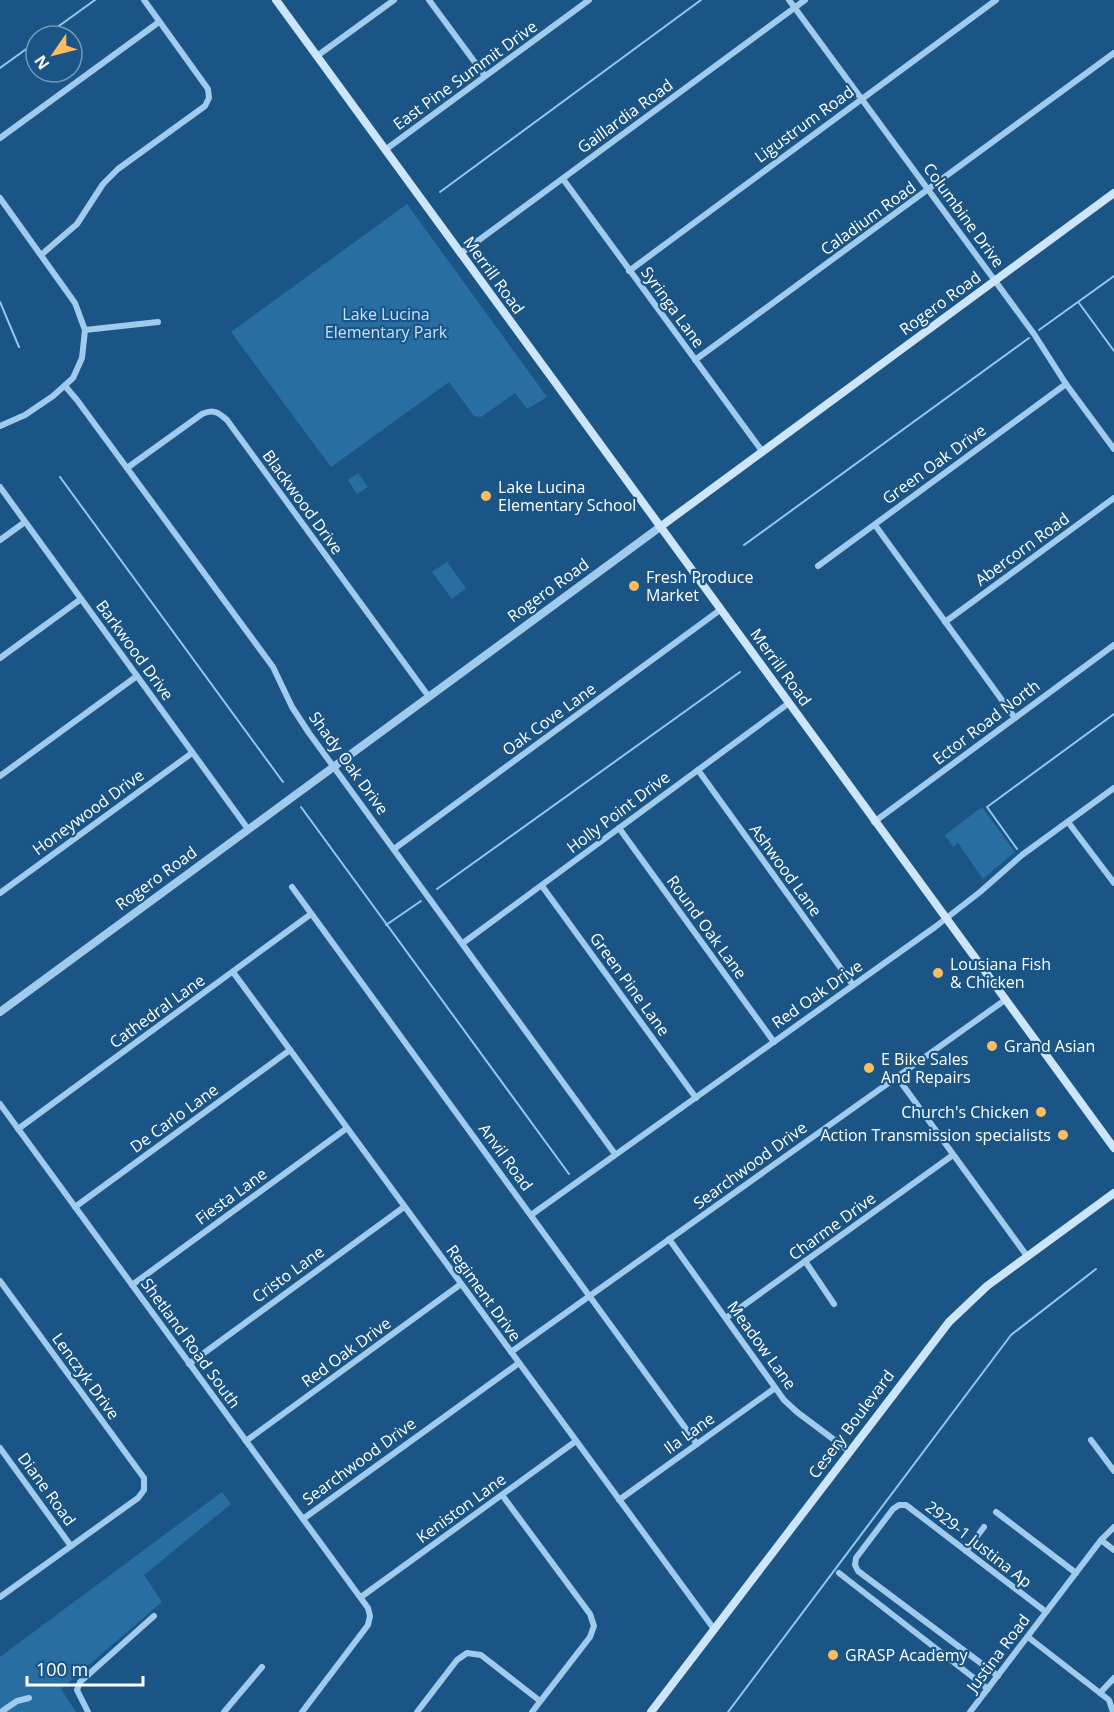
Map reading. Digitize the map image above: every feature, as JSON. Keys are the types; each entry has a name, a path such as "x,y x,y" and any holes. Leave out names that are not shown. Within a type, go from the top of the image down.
{"main road":[{"name":"Merrill Road","path":"276,0 1114,1148"},
{"name":"Rogero Road","path":"660,527 1114,193"},
{"name":"Cesery Boulevard","path":"651,1712 949,1322 987,1286 1114,1192"}],"street":[{"path":"41,255 77,224 103,184 118,169 205,106 209,98 208,89 144,0"},
{"path":"317,56 394,0"},
{"path":"429,0 485,76"},
{"name":"East Pine Summit Drive","path":"385,150 589,0"},
{"name":"Columbine Drive","path":"789,0 1034,334 1066,384 1114,449"},
{"name":"Gaillardia Road","path":"460,254 805,0"},
{"name":"Ligustrum Road","path":"629,271 996,0"},
{"path":"0,138 159,22"},
{"name":"Caladium Road","path":"695,360 1114,53"},
{"name":"Syringa Lane","path":"562,179 762,451"},
{"path":"0,198 75,303 85,330 85,345 78,369 65,386 25,415 0,426"},
{"path":"85,330 158,322"},
{"name":"Green Oak Drive","path":"818,566 1066,384"},
{"name":"Shady Oak Drive","path":"65,386 128,468 273,667 292,707 333,766 615,1154"},
{"name":"Blackwood Drive","path":"128,468 202,414 210,411 218,412 227,420 429,697"},
{"name":"Barkwood Drive","path":"0,488 248,829"},
{"name":"Abercorn Road","path":"945,622 1114,498"},
{"path":"0,540 25,522"},
{"path":"874,525 1014,718"},
{"name":"Rogero Road","path":"0,1012 660,527"},
{"path":"0,658 81,599"},
{"name":"Oak Cove Lane","path":"394,849 720,610"},
{"name":"Ector Road North","path":"874,822 1114,645"},
{"path":"0,776 137,676"},
{"name":"Holly Point Drive","path":"463,943 789,703"},
{"name":"Honeywood Drive","path":"0,893 192,753"},
{"name":"Ashwood Lane","path":"698,770 853,985"},
{"name":"Red Oak Drive","path":"531,1215 946,919 1022,855 1114,788"},
{"path":"1068,822 1114,883"},
{"name":"Round Oak Lane","path":"619,828 774,1042"},
{"name":"Green Pine Lane","path":"542,886 696,1098"},
{"name":"Anvil Road","path":"292,887 697,1444"},
{"name":"Cathedral Lane","path":"18,1128 311,914"},
{"name":"Regiment Drive","path":"233,972 714,1629"},
{"name":"Searchwood Drive","path":"511,1352 1005,1000"},
{"name":"De Carlo Lane","path":"75,1207 290,1050"},
{"path":"897,1077 1027,1256"},
{"name":"Shetland Road South","path":"0,1104 361,1598"},
{"name":"Fiesta Lane","path":"132,1285 347,1128"},
{"name":"Charme Drive","path":"726,1318 953,1155"},
{"name":"Cristo Lane","path":"189,1364 404,1207"},
{"name":"Meadow Lane","path":"669,1239 775,1388 796,1412 849,1451"},
{"path":"805,1261 834,1304"},
{"name":"Lenczyk Drive","path":"0,1281 144,1478 144,1490 138,1498 71,1546"},
{"name":"Red Oak Drive","path":"246,1441 461,1284"},
{"name":"Searchwood Drive","path":"303,1518 519,1363"},
{"name":"Ila Lane","path":"619,1500 775,1388"},
{"path":"1091,1440 1114,1471"},
{"name":"Keniston Lane","path":"361,1598 576,1441"},
{"name":"Diane Road","path":"0,1448 71,1546"},
{"path":"502,1496 590,1614 594,1626 590,1637 532,1712"},
{"name":"2929-1 Justina Ap","path":"998,1676 858,1571 855,1565 856,1558 893,1509 898,1505 906,1505 1046,1612"},
{"path":"996,1512 1076,1573"},
{"path":"966,1551 984,1527"},
{"name":"Justina Road","path":"970,1712 1101,1540 1114,1527"},
{"path":"1101,1540 1114,1550"},
{"path":"0,1597 71,1546"},
{"path":"839,1573 988,1689"},
{"path":"302,1712 368,1625 370,1616 368,1608 361,1598"},
{"path":"88,1712 77,1690 80,1682 154,1616"},
{"path":"1028,1637 1109,1700 1113,1712"},
{"path":"417,1712 457,1660 467,1653 481,1655 540,1701"},
{"path":"224,1712 262,1667"},
{"path":"1100,1693 1114,1677"},
{"path":"1,1712 17,1701 30,1698"}],"green space":[{"name":"Lake Lucina Elementary Park","path":"407,204 547,397 527,409 515,393 481,417 474,416 449,382 331,467 231,332"},
{"path":"358,473 368,487 357,494 348,480"},
{"path":"447,562 466,588 452,599 432,572"},
{"path":"982,807 1015,852 983,879 958,843 953,847 945,835"},
{"path":"222,1492 231,1504 144,1575 162,1602 61,1689 76,1712 0,1712 0,1657"}],"waterway":[{"path":"62,24 95,0"},
{"path":"440,192 701,0"},
{"path":"0,68 24,51"},
{"path":"1039,330 1114,276"},
{"path":"0,302 19,347"},
{"path":"1079,303 1114,351"},
{"path":"744,545 1029,338"},
{"path":"60,477 283,782"},
{"path":"437,889 740,672"},
{"path":"1017,849 987,807 1114,714"},
{"path":"301,807 569,1174"},
{"path":"386,925 421,901"},
{"path":"728,1712 1011,1335 1096,1269"}],"place":[{"name":"Lake Lucina Elementary School","path":"486,496"},
{"name":"Fresh Produce Market","path":"634,586"},
{"name":"Lousiana Fish & Chicken","path":"938,973"},
{"name":"Grand Asian","path":"992,1046"},
{"name":"E Bike Sales And Repairs","path":"869,1068"},
{"name":"Church's Chicken","path":"1041,1112"},
{"name":"Action Transmission specialists","path":"1063,1135"},
{"name":"GRASP Academy","path":"833,1655"}]}
